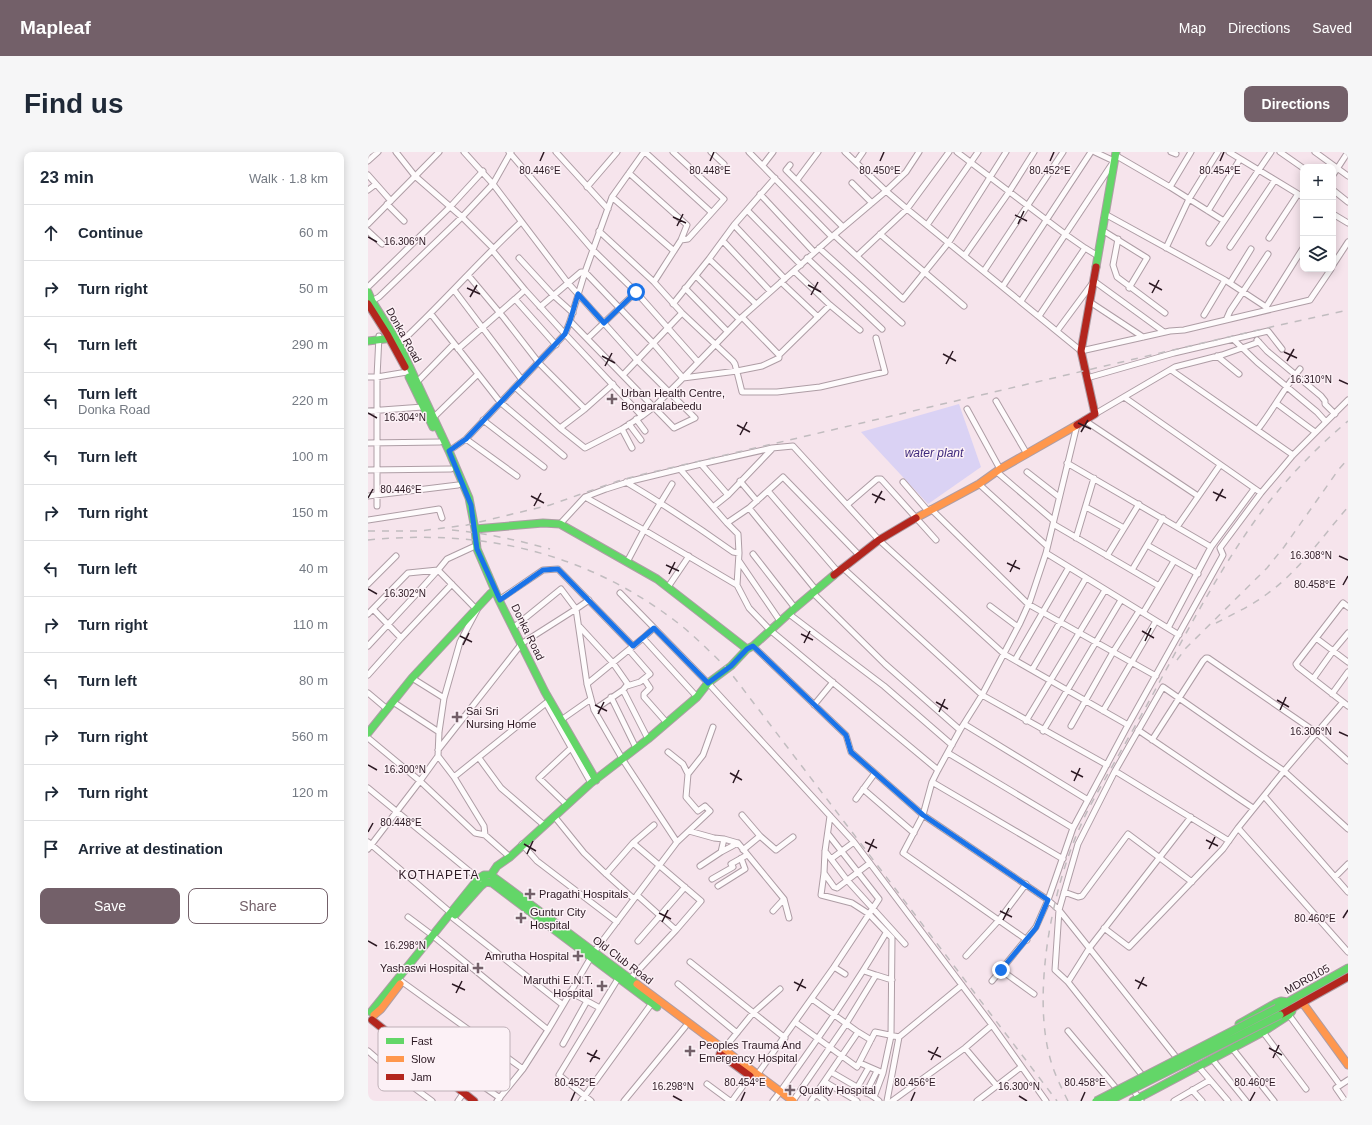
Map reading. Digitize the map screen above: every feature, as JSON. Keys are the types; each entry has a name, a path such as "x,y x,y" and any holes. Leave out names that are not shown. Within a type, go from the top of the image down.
{"street":[{"path":"368,161 378,152"},
{"path":"396,152 415,176 462,217 493,249 525,290 642,416"},
{"path":"368,224 440,152"},
{"path":"464,152 493,184 568,283 637,360 695,418 674,428 570,321"},
{"path":"369,303 379,297 462,217 493,184 510,152 593,250 636,292 667,329 698,362"},
{"path":"556,152 608,209"},
{"path":"587,186 617,152"},
{"path":"449,451 466,439 565,334 599,231 612,197 644,152 712,212"},
{"path":"673,152 724,199 688,239 681,240"},
{"path":"711,152 724,164"},
{"path":"749,152 833,236 903,299 949,242 1006,152"},
{"path":"763,165 773,152"},
{"path":"797,180 818,152"},
{"path":"845,152 907,209 1081,351"},
{"path":"856,162 864,152"},
{"path":"515,387 560,428 585,448 622,429 654,407 727,331 756,304 807,258 886,191 906,172 919,152"},
{"path":"857,256 907,209 949,152"},
{"path":"956,152 1065,234 1098,256"},
{"path":"928,225 978,152"},
{"path":"965,255 1009,192 1034,152"},
{"path":"984,271 1063,152"},
{"path":"1003,286 1091,152"},
{"path":"1096,152 1115,156 1170,187 1224,221"},
{"path":"1170,187 1191,152"},
{"path":"1166,248 1189,199 1218,152"},
{"path":"1229,152 1298,194 1269,238"},
{"path":"1209,243 1271,152"},
{"path":"1280,152 1300,166"},
{"path":"1315,152 1348,176"},
{"path":"1337,169 1348,152"},
{"path":"1095,414 1081,351 1115,156"},
{"path":"1021,301 1115,156"},
{"path":"1208,211 1240,159"},
{"path":"790,165 786,170 843,227"},
{"path":"368,286 450,207 482,171"},
{"path":"629,173 687,225 681,240 654,282"},
{"path":"368,175 404,221"},
{"path":"673,304 734,225 775,178"},
{"path":"1230,247 1275,180"},
{"path":"852,183 872,204"},
{"path":"368,190 376,184"},
{"path":"1336,192 1348,202"},
{"path":"760,194 814,252"},
{"path":"612,197 674,251"},
{"path":"747,210 801,265"},
{"path":"1105,214 1228,281 1266,307 1300,253"},
{"path":"1336,216 1348,223"},
{"path":"399,344 431,314 468,274 521,222"},
{"path":"734,225 818,317"},
{"path":"1102,230 1147,258 1129,288"},
{"path":"368,231 382,244"},
{"path":"599,231 654,282 673,304 733,361 742,392 777,392 820,387 885,372 876,338"},
{"path":"880,234 964,306"},
{"path":"1118,239 1113,265 1117,277 1129,288 1165,313"},
{"path":"723,241 770,291"},
{"path":"1336,260 1348,242"},
{"path":"819,248 902,323"},
{"path":"1039,316 1085,248"},
{"path":"1204,315 1251,249"},
{"path":"1226,320 1230,311 1268,254"},
{"path":"519,258 553,295 573,313"},
{"path":"807,258 882,329"},
{"path":"709,259 756,304"},
{"path":"794,271 830,305 860,330"},
{"path":"540,306 581,272 585,272"},
{"path":"585,272 653,343 682,378"},
{"path":"1081,351 1164,332 1184,330 1310,300 1328,272"},
{"path":"468,274 539,363 585,409"},
{"path":"696,276 778,355"},
{"path":"1057,331 1094,281"},
{"path":"1094,281 1164,332"},
{"path":"685,288 727,331"},
{"path":"454,290 522,380"},
{"path":"417,382 456,347 483,328 525,290"},
{"name":"Donka Road","path":"368,292 369,303 407,372 440,442 466,504 473,547 491,593 561,720 593,782"},
{"path":"588,338 636,292"},
{"path":"515,299 556,345"},
{"path":"1090,302 1143,337"},
{"path":"682,378 737,371 762,366 779,358 778,355 830,305"},
{"path":"622,375 682,313"},
{"path":"431,314 500,402 564,456"},
{"path":"1087,378 1174,353 1268,331 1282,349"},
{"path":"1252,335 1267,351 1321,396 1325,404 1335,414"},
{"path":"368,337 387,336"},
{"path":"368,341 387,336"},
{"path":"377,506 377,377 387,336"},
{"name":"Donka Road","path":"387,336 399,344 449,451 469,498 477,549 546,703 571,748 593,782"},
{"path":"1233,340 1326,422"},
{"path":"370,1018 434,937 481,881 484,875 491,875 497,866 593,782 623,760 667,723 697,697 708,683 731,666 780,621 859,555 879,540 930,510 979,484 998,470 1175,367 1217,356 1259,342"},
{"path":"1217,356 1239,374"},
{"path":"1258,429 1286,386 1300,369"},
{"path":"1171,370 1258,429 1293,455"},
{"path":"368,377 407,372"},
{"path":"434,417 478,374"},
{"path":"560,428 585,409 613,384"},
{"path":"1124,397 1261,493"},
{"path":"992,981 1036,928 1048,900 1073,828 1128,725 1223,555 1220,548 1261,493 1293,455 1348,400"},
{"path":"996,402 1026,454"},
{"path":"1276,403 1315,432"},
{"path":"368,411 423,407"},
{"path":"967,409 998,470 1053,522 1076,538 1159,586"},
{"path":"636,419 645,431"},
{"path":"483,420 544,467"},
{"path":"1084,420 1198,496"},
{"path":"629,424 641,440"},
{"path":"1027,940 903,853 923,815 932,782 938,770 960,730 982,696 1018,627 1028,604 1046,553 1077,425"},
{"path":"622,429 632,448"},
{"path":"466,439 517,476"},
{"path":"368,443 440,442"},
{"path":"560,524 585,497 626,482 772,448 793,446 848,504 879,540 1004,654 1128,725"},
{"path":"713,507 728,495 772,448"},
{"path":"1067,463 1211,547"},
{"path":"701,464 728,495"},
{"path":"1177,527 1220,465"},
{"path":"368,470 451,469"},
{"path":"680,469 738,534 739,562 737,585"},
{"path":"1027,472 1059,497"},
{"path":"727,523 750,508 783,477 859,555"},
{"path":"1076,538 1094,478"},
{"path":"848,504 876,479 881,479 936,540"},
{"path":"740,481 757,501"},
{"path":"626,482 661,502 733,552 739,553"},
{"path":"903,482 1028,604 1156,676"},
{"path":"627,562 644,530 672,484"},
{"path":"979,484 1047,546"},
{"path":"368,496 458,485"},
{"path":"1168,628 1211,547 1254,489"},
{"path":"768,491 840,570 982,696 1107,766"},
{"path":"585,497 737,585 749,608 770,630 938,770"},
{"path":"1107,556 1139,504"},
{"path":"1086,507 1124,528"},
{"path":"750,508 814,592 885,664 960,730"},
{"path":"368,520 439,509 442,518"},
{"path":"1132,570 1163,518"},
{"path":"475,529 543,523 560,524 658,579 750,648 846,735 851,752 923,815 1026,884 1059,910 1090,947 1176,1057"},
{"path":"1147,544 1198,574"},
{"path":"368,646 447,559 473,547"},
{"path":"1046,553 1179,635"},
{"path":"753,554 795,608"},
{"path":"368,584 396,556"},
{"path":"668,587 689,556"},
{"path":"1070,726 1114,652 1159,586 1174,560"},
{"path":"739,562 780,621"},
{"path":"1015,660 1069,567"},
{"path":"500,600 543,570 558,569 589,600 631,648 649,673 640,682 625,688 594,710"},
{"path":"438,570 476,610"},
{"path":"368,614 408,573 438,570"},
{"path":"1032,670 1086,578"},
{"path":"368,675 452,584"},
{"path":"513,628 561,589 576,609 587,684 594,710 623,760 677,842"},
{"path":"1026,721 1104,590"},
{"path":"368,733 412,678 491,593"},
{"path":"620,593 708,683 854,842 992,1025 1046,1101"},
{"path":"438,750 520,645 589,600"},
{"path":"1042,730 1121,600"},
{"path":"1348,607 1343,603 1296,664 1348,706"},
{"path":"990,606 1018,627"},
{"path":"373,609 401,638"},
{"path":"476,610 460,642 444,698 439,732 438,756 397,812 369,845 563,1005"},
{"path":"789,614 884,686 952,745"},
{"path":"1103,711 1156,621"},
{"path":"579,626 613,663 627,683 625,688 648,739"},
{"path":"587,684 654,628"},
{"path":"1313,679 1348,632"},
{"path":"643,638 697,697"},
{"path":"1316,638 1348,662"},
{"path":"1152,740 1202,661 1208,658 1317,733 1348,761"},
{"path":"1332,694 1348,672"},
{"path":"412,678 444,698"},
{"path":"644,679 650,688 644,694 644,697 667,723"},
{"path":"814,705 833,682"},
{"path":"1142,1075 1068,982 1054,970 1059,910 1078,844 1115,770 1163,688 1284,770 1348,829"},
{"path":"368,693 387,709"},
{"path":"611,697 636,748"},
{"path":"561,720 591,699"},
{"path":"393,702 439,732"},
{"path":"1104,928 1129,947 1224,849 1253,808 1343,702"},
{"path":"454,778 546,703"},
{"path":"964,724 1088,800"},
{"path":"688,774 703,755 713,727"},
{"path":"1138,730 1253,808"},
{"path":"368,738 420,781 475,833 485,835 510,856"},
{"path":"567,805 540,778 571,748"},
{"path":"510,1085 523,1069 548,1030 593,955 635,897 677,842 710,810 705,806 698,810 686,797 688,774 683,764 668,752"},
{"path":"948,753 1073,828"},
{"path":"438,756 454,778 484,826 485,835"},
{"path":"479,758 502,788 544,825"},
{"path":"1115,770 1229,840"},
{"path":"856,799 875,773"},
{"path":"932,782 1063,859"},
{"path":"368,788 481,881"},
{"path":"863,789 914,833"},
{"path":"1264,796 1348,892"},
{"path":"742,815 760,836 776,850 793,837"},
{"path":"554,816 584,853 606,874 676,930"},
{"path":"830,816 821,895 852,903 869,914 892,938 891,1036 883,1073 874,1098"},
{"path":"1068,982 1104,928 1191,817"},
{"path":"606,874 633,843 654,824"},
{"path":"1238,828 1348,952"},
{"path":"689,831 738,843 784,899 789,918"},
{"path":"707,1084 731,1101 785,1038 879,899 828,834"},
{"path":"1064,892 1078,897 1082,896 1128,834 1192,882"},
{"path":"743,850 760,836"},
{"path":"721,852 724,839"},
{"path":"831,859 854,842"},
{"path":"630,979 701,901 633,843"},
{"path":"700,866 738,843"},
{"path":"522,844 537,861 617,922"},
{"path":"825,851 848,880 905,944"},
{"path":"712,879 732,867 732,864 747,855"},
{"path":"718,886 745,869 741,858"},
{"path":"824,873 834,887 837,888 870,863"},
{"path":"1335,877 1347,868"},
{"name":"Old Club Road","path":"491,875 593,955 618,978 754,1076"},
{"name":"Old Club Road","path":"481,881 494,884 593,955 630,979 723,1050 784,1101"},
{"path":"966,956 999,920 1026,884"},
{"path":"638,941 685,887"},
{"path":"773,911 784,899"},
{"path":"408,917 548,1030"},
{"path":"777,1096 864,971 886,933"},
{"path":"370,1018 381,1009 434,937"},
{"path":"690,962 785,1038"},
{"path":"834,967 845,974"},
{"name":"MDR0105","path":"1290,1008 1311,988 1348,968"},
{"path":"1001,970 1034,994"},
{"path":"864,971 892,980"},
{"path":"793,1101 846,1024 876,975"},
{"name":"MDR0105","path":"1096,1101 1290,1008 1348,977"},
{"path":"591,1101 559,1075 618,978"},
{"path":"401,981 465,1027"},
{"path":"678,984 737,1033"},
{"path":"887,1101 899,1038 962,986"},
{"path":"723,1050 753,1013 780,989"},
{"path":"570,992 600,1008"},
{"path":"812,999 871,1040"},
{"path":"563,1044 587,1001"},
{"path":"1279,1012 1109,1101 1103,1094 1128,1083 1282,1001 1290,1008 1340,1085"},
{"path":"581,1101 652,1002"},
{"path":"1302,1002 1348,1065"},
{"path":"1128,1083 1137,1100 1263,1032 1290,1008"},
{"path":"370,1018 381,1027"},
{"path":"796,1022 857,1067 875,1032 899,1038"},
{"path":"892,1101 965,1048 992,1025"},
{"path":"624,1101 685,1027"},
{"path":"1068,1031 1116,1088"},
{"path":"811,1101 858,1032"},
{"path":"1263,1032 1306,1089"},
{"path":"965,1048 997,1086"},
{"path":"1232,1048 1274,1101"},
{"path":"368,1051 378,1060"},
{"path":"1212,1059 1246,1101"},
{"path":"510,1060 523,1069"},
{"path":"860,1063 883,1073"},
{"path":"1198,1066 1228,1101"},
{"path":"858,1088 869,1067"},
{"path":"977,1101 1022,1067"},
{"path":"866,1093 877,1071"},
{"path":"831,1072 879,1101"},
{"path":"1174,1101 1210,1080"},
{"path":"1345,1101 1336,1088 1348,1080"},
{"path":"825,1082 850,1099 857,1101"},
{"path":"1192,1090 1202,1101"},
{"path":"418,1091 432,1101"},
{"path":"461,1091 474,1101"},
{"path":"488,1091 498,1099 505,1091"},
{"path":"458,1101 463,1093"},
{"path":"816,1094 826,1101"},
{"name":"Old Club Road","path":"777,1096 793,1101"}],"water":[{"name":"water plant","path":"959,404 981,467 928,504 861,432"}],"railway":[{"path":"368,531 420,531 467,525 550,505 618,481 640,475 1348,310"},
{"path":"1068,1101 1052,1064 1045,1032 1043,1003 1044,972 1053,910 1070,852 1080,827 1086,813 1234,551 1281,487 1313,453 1348,421"},
{"path":"1177,660 1186,648 1267,568 1284,547 1339,469 1348,459"},
{"path":"1216,623 1242,610 1279,585 1310,553 1348,507"},
{"path":"452,530 501,537 550,549"},
{"path":"368,540 410,537 451,538 490,542 529,550 567,561 603,577 639,596 681,625 727,668 1057,1101"}],"traffic: fast":[{"path":"1096,267 1116,152"},
{"path":"368,292 399,344 449,451 469,498 477,549 499,600 545,692 596,780"},
{"path":"368,341 393,338"},
{"path":"409,377 433,427"},
{"path":"475,529 543,523 560,524 657,579 747,649"},
{"path":"491,875 497,866 510,857 591,783 648,739 697,697 708,683 731,666 747,649 753,646 834,575"},
{"path":"368,733 412,678 491,593"},
{"path":"371,1012 478,879 484,875 491,875 637,984"},
{"path":"455,915 481,886 486,882 492,883 657,1007"},
{"path":"1277,1008 1348,968"},
{"path":"1239,1024 1276,1003 1281,1001 1288,1002"},
{"path":"1096,1101 1277,1008"},
{"path":"1133,1101 1263,1032 1289,1015 1292,1011 1291,1008"},
{"path":"1109,1101 1280,1015"}],"traffic: slow":[{"path":"916,518 979,484 1000,469 1077,425"},
{"path":"374,1015 381,1009 400,984"},
{"path":"637,984 793,1101"},
{"path":"1302,1002 1348,1065"}],"traffic: jam":[{"path":"1077,425 1095,414 1081,351 1096,267"},
{"path":"368,304 405,367"},
{"path":"834,575 879,540 916,518"},
{"path":"1280,1015 1348,977"},
{"path":"372,1020 381,1027"},
{"path":"720,1054 750,1076"},
{"path":"461,1091 474,1101"}],"place":[{"name":"Urban Health Centre, Bongaralabeedu","path":"612,399"},
{"name":"Sai Sri Nursing Home","path":"457,717"},
{"name":"Pragathi Hospitals","path":"530,894"},
{"name":"Guntur City Hospital","path":"521,918"},
{"name":"Amrutha Hospital","path":"578,956"},
{"name":"Yashaswi Hospital","path":"478,968"},
{"name":"Maruthi E.N.T. Hospital","path":"602,986"},
{"name":"Peoples Trauma And Emergency Hospital","path":"690,1051"},
{"name":"Quality Hospital","path":"790,1090"}],"district":[{"name":"KOTHAPETA","path":"439,875"}],"route":[{"path":"636,292 604,323 578,294 565,334 556,345 466,439 449,451 469,498 477,549 500,600 543,570 558,569 633,646 654,628 708,683 731,666 747,649 753,646 846,735 851,752 923,815 1048,900 1036,928 1001,970"}]}
